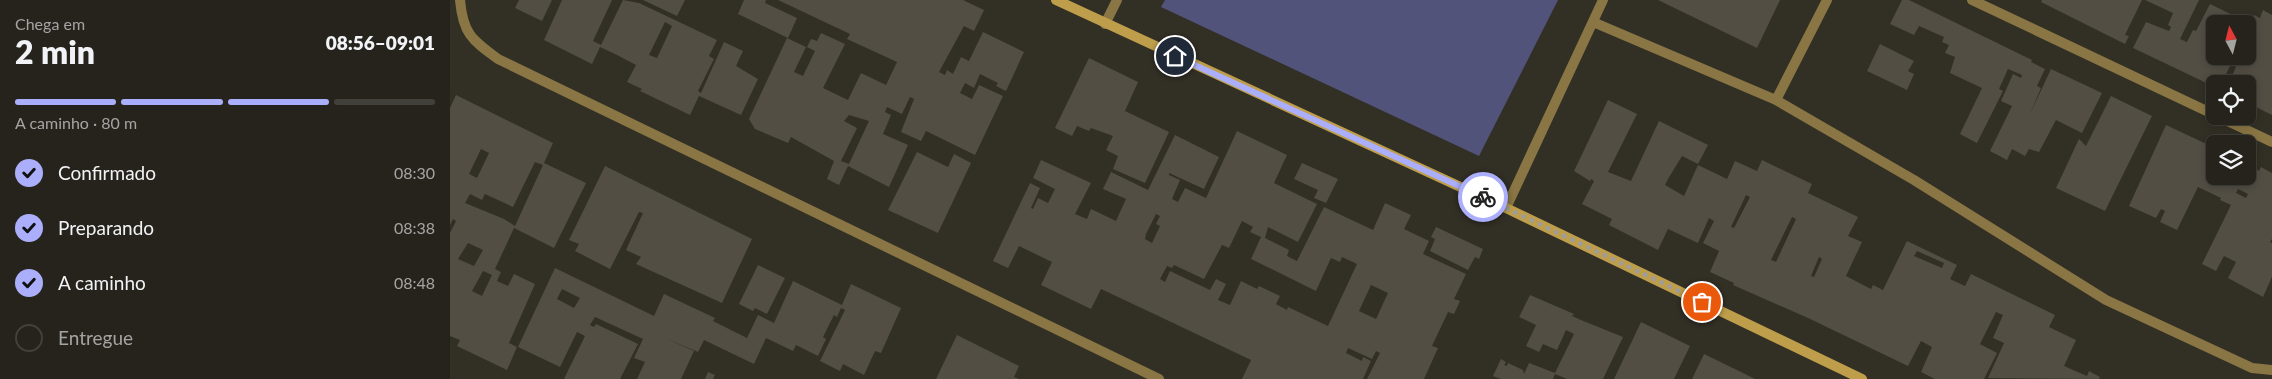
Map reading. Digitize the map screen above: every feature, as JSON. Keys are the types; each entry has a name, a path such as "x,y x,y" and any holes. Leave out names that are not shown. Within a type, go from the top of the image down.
{"street":[{"path":"460,0 462,17 472,40 498,59 1159,379"},
{"path":"1056,0 1506,208 1862,379"},
{"path":"1105,24 1117,0"},
{"path":"1506,208 1603,0"},
{"path":"1776,100 1827,0"},
{"path":"1972,0 2206,111"},
{"path":"1593,22 1776,100 1914,180 2106,300 2252,368 2272,370"},
{"path":"2235,125 2272,142"}],"shaded area":[{"path":"1165,0 1558,0 1479,156 1161,7"}],"building":[{"path":"519,0 552,0 542,21 515,8"},
{"path":"562,0 612,0 593,41 601,45 623,0 639,3 717,40 709,56 714,59 698,91 701,93 724,42 743,51 736,66 758,79 741,115 699,96 690,115 640,91 642,89 627,82 636,65 615,54 600,47 592,64 544,40","holes":["665,22 672,26 657,58 649,55"]},
{"path":"643,0 685,0 677,16"},
{"path":"744,0 766,0 765,3 797,18 788,38 738,14"},
{"path":"778,0 963,0 984,10 974,31 964,26 939,72 945,75 947,70 953,74 961,57 969,61 983,32 1024,52 1006,91 996,86 998,83 980,74 974,88 965,83 960,93 972,99 979,85 1003,96 975,155 926,131 921,141 901,132 914,99 910,97 902,114 887,107 885,112 891,115 883,134 908,145 889,187 848,166 839,185 827,179 834,161 791,137 788,143 755,129 749,119 787,38 806,47 794,72 803,76 815,51 807,47 811,39 817,41 821,33 845,44 823,88 848,100 861,73 886,85 897,62 847,39 850,34","holes":["849,115 869,121 849,164 841,161 857,128 844,121"]},
{"path":"1658,0 1780,0 1757,48"},
{"path":"1902,0 1909,0 2032,60 2031,62 2045,69 2037,86 2041,88 2030,114 2051,69 2102,93 2082,133 2056,120 2039,152 2029,149 2025,156 2012,149 2007,160 1990,151 2012,106 2001,101 2013,74 2021,78 2022,75 2008,69 1999,89 2003,91 1977,143 1960,134 1982,88 1950,73 1955,57 1945,53 1949,45 1942,42 1944,37 1919,26 1914,35 1890,24"},
{"path":"2042,0 2142,0 2125,35 2129,36 2125,44 2041,2"},
{"path":"2145,0 2199,0 2180,39 2187,42 2193,30 2196,31 2210,4 2233,15 2206,15 2206,65 2230,65 2226,74 2229,75 2206,75 2206,83 2133,48 2146,22 2169,31 2171,27 2168,25 2173,13"},
{"path":"2263,10 2272,15 2272,115 2256,107 2256,75 2232,75 2236,67 2233,65 2256,65 2256,16 2260,18"},
{"path":"1880,44 1914,61 1908,71 1914,74 1907,90 1867,71"},
{"path":"1089,58 1138,82 1125,111 1169,132 1145,183 1113,169 1118,156 1106,150 1113,136 1091,128 1089,131 1077,126 1072,136 1055,128"},
{"path":"456,95 553,143 544,163 586,183 554,248 514,228 495,269 501,272 497,281 508,286 514,274 535,284 509,343 517,347 507,370 457,346 460,340 450,336 450,233 456,221 453,219 450,225 450,108","holes":["481,149 489,153 477,178 469,174","535,162 543,165 515,226 504,219 465,203 470,194 482,200 485,194 513,207","468,243 483,250 474,266 458,259","483,271 492,275 482,296 472,291"]},
{"path":"2111,96 2152,116 2105,211 2056,188 2079,139 2086,146"},
{"path":"1608,100 1637,114 1608,172 1631,181 1659,121 1708,145 1698,164 1682,156 1665,185 1684,196 1698,165 1727,179 1735,161 1757,171 1762,160 1812,184 1808,193 1858,217 1848,236 1862,242 1846,276 1871,289 1873,285 1883,290 1907,241 1957,265 1950,279 1965,286 1971,274 2055,315 2049,327 2076,340 2064,366 2087,376 2089,371 2100,377 2099,379 1988,378 2004,343 1993,338 2003,315 1996,312 1980,344 1997,353 1984,379 1935,379 1921,372 1932,347 1921,341 1908,366 1808,318 1733,285 1734,283 1710,272 1719,251 1703,243 1714,221 1709,218 1698,243 1668,229 1658,250 1609,225 1612,219 1582,204 1594,181 1591,179 1590,181 1574,171","holes":["1746,195 1750,197 1734,228 1731,227","1792,217 1796,219 1776,262 1771,260","1917,251 1944,263 1942,268 1914,256","1819,257 1822,259 1814,277 1811,276"]},
{"path":"2166,125 2206,144 2206,185 2256,185 2256,169 2259,171 2261,167 2272,173 2272,239 2270,242 2272,243 2272,277 2263,297 2228,278 2236,262 2224,256 2216,271 2202,264 2231,205 2198,187 2177,230 2160,222 2165,211 2161,209 2156,218 2129,206","holes":["2238,189 2248,194 2246,198 2236,193"]},
{"path":"1237,131 1287,155 1274,183 1317,204 1298,242 1268,227 1265,238 1289,250 1287,256 1297,261 1324,207 1373,230 1385,203 1411,215 1404,229 1429,241 1423,254 1466,274 1454,299 1460,301 1454,314 1448,312 1432,346 1438,348 1424,379 1367,379 1380,353 1376,351 1372,359 1348,348 1346,353 1362,361 1363,357 1371,361 1363,379 1242,379 1251,360 1101,289 1091,309 1041,285 1052,262 1019,246 1008,268 993,261 1030,183 1040,188 1031,208 1033,209 1038,198 1048,203 1055,189 1033,178 1041,160 1091,183 1075,214 1087,219 1091,209 1116,221 1126,199 1103,189 1111,172 1148,190 1175,135 1219,157 1204,189 1169,173 1169,175 1180,180 1172,199 1178,202 1185,188 1206,198","holes":["1156,214 1160,216 1156,224 1160,226 1152,243 1145,239","1242,221 1253,227 1250,232 1261,237 1251,259 1316,291 1331,258 1340,262 1342,257 1357,264 1328,326 1288,307 1287,310 1276,304 1280,296 1259,286 1257,289 1241,281 1230,305 1218,300 1226,284 1216,279 1210,290 1170,271 1165,282 1160,279 1167,266 1172,268 1174,265 1204,279 1222,245 1229,248","1371,285 1388,293 1376,319 1359,311"]},
{"path":"917,152 948,167 954,154 971,163 938,233 888,210"},
{"path":"1302,163 1338,179 1326,203 1314,198 1318,190 1294,179"},
{"path":"605,166 752,239 722,303 636,264 641,257 626,250 643,213 639,212 610,269 575,251 579,244 569,240"},
{"path":"1436,227 1483,249 1479,259 1475,257 1468,270 1430,251 1435,239 1431,237"},
{"path":"758,265 785,278 767,314 755,308 753,311 739,304"},
{"path":"555,268 654,316 664,294 715,318 713,321 747,338 758,315 774,323 793,281 842,305 851,284 901,308 881,353 875,351 864,375 843,364 840,371 820,361 845,310 841,308 837,317 834,315 823,337 826,339 818,356 796,345 793,351 766,338 754,364 704,340 698,352 663,337 694,351 681,379 637,379 645,362 634,358 643,339 595,317 590,325 594,327 596,324 638,344 620,379 564,379 585,336 577,332 560,367 518,347","holes":["562,289 580,298 574,308 557,299"]},
{"path":"1530,295 1574,314 1572,316 1623,337 1603,379 1567,379 1555,374 1553,379 1501,379 1493,376 1501,359 1506,362 1504,365 1507,366 1508,363 1523,370 1524,374 1529,363 1555,373 1574,334 1566,330 1557,350 1543,344 1539,352 1526,346 1536,325 1519,317"},
{"path":"1641,322 1690,346 1674,379 1614,379"},
{"path":"957,335 1019,366 1014,377 1019,379 936,379"},
{"path":"1704,354 1739,371 1755,379 1692,379"},
{"path":"708,372 715,375 713,379 705,379"}],"way so far":[{"path":"1483,197 1702,302"}],"route":[{"path":"1175,56 1483,197"}]}
